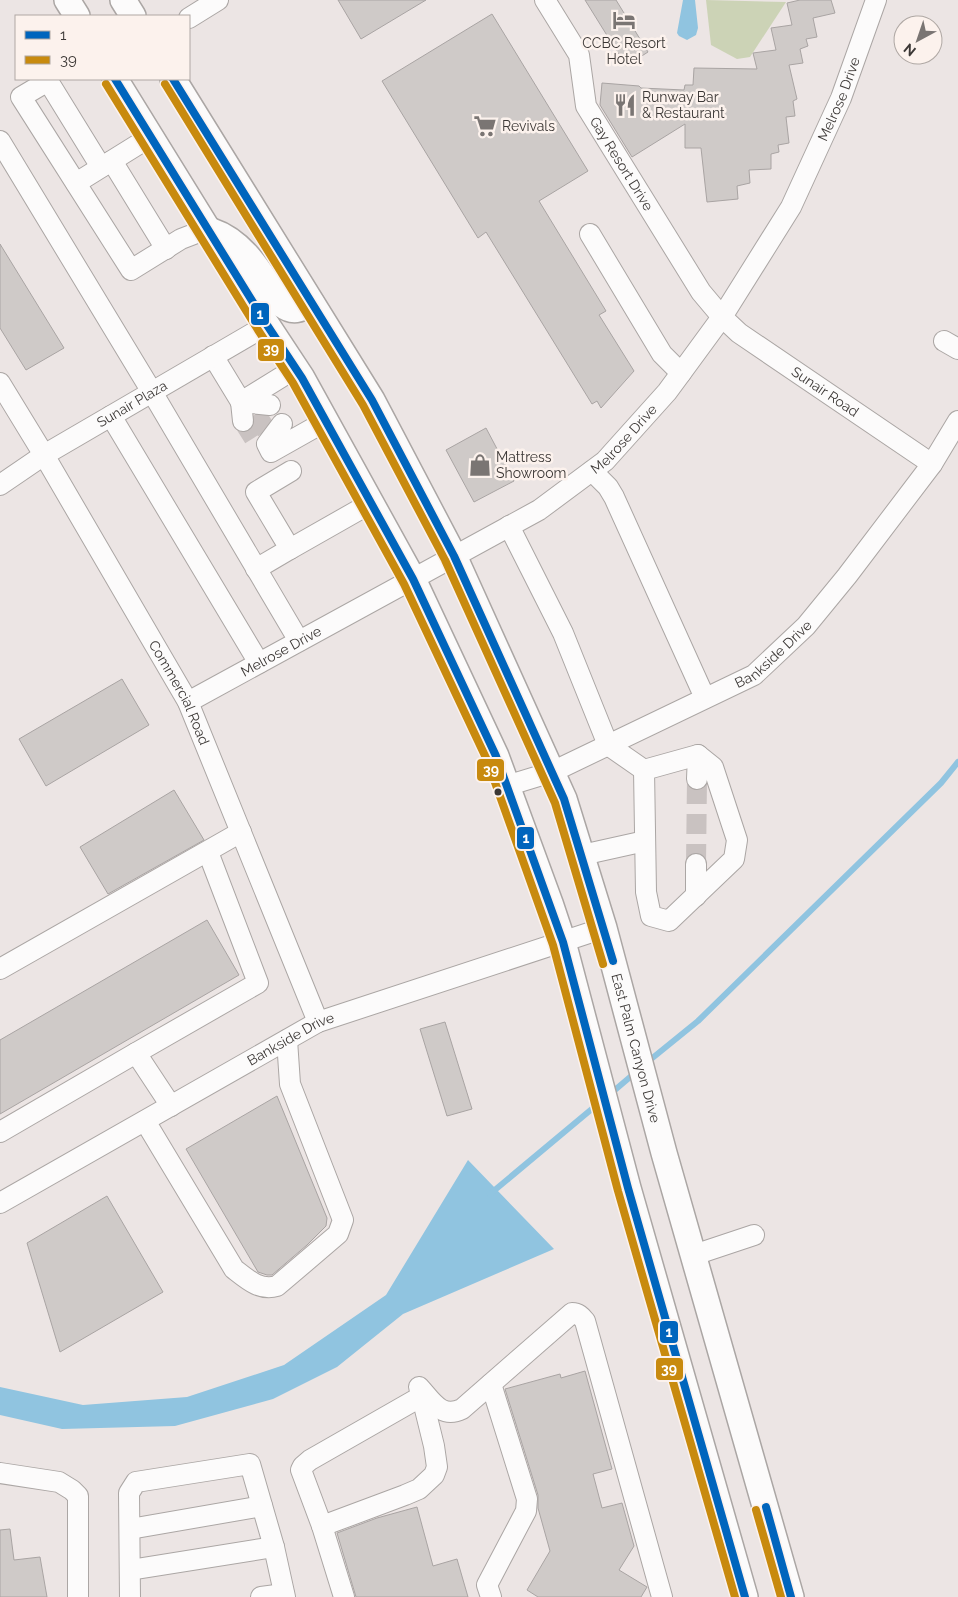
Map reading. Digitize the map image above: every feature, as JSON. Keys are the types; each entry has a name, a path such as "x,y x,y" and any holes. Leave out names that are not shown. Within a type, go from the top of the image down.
{"main road":[{"path":"67,0 75,15"},
{"path":"124,0 133,15"},
{"path":"116,80 267,325 296,368 326,421 413,579 496,756 563,942 628,1188 745,1597"},
{"name":"East Palm Canyon Drive","path":"173,80 372,400 454,556 564,799 604,928 664,1153 791,1597"},
{"path":"207,229 223,234 251,258 281,304 288,310 296,310 312,304"}],"street":[{"path":"194,10 218,0"},
{"name":"Gay Resort Drive","path":"546,0 579,55 586,106 701,292 722,317"},
{"name":"Melrose Drive","path":"188,702 539,510 605,461 667,392 681,373 722,317 791,207 841,98 876,0"},
{"path":"166,249 48,81 21,97 131,270 166,249 181,239 207,229"},
{"path":"76,183 150,137"},
{"path":"0,141 152,392 299,641"},
{"path":"590,234 662,354 681,373"},
{"name":"Sunair Road","path":"722,317 739,333 932,464"},
{"name":"Sunair Plaza","path":"0,485 44,455 267,325"},
{"path":"213,356 253,411 296,368"},
{"name":"Commercial Road","path":"0,383 188,702 318,1022"},
{"path":"111,416 259,663"},
{"name":"Bankside Drive","path":"506,786 552,772 754,675 806,626 847,576 932,464 958,420"},
{"path":"268,435 271,452 326,421"},
{"path":"290,549 256,492 291,471"},
{"path":"592,471 608,487 614,498 705,698"},
{"path":"256,569 371,503"},
{"path":"509,526 563,633 608,745 644,770"},
{"path":"644,770 698,755"},
{"path":"644,770 646,892 651,916 669,921 734,859 737,840 714,767 698,755"},
{"path":"697,778 698,755"},
{"path":"0,969 241,832"},
{"path":"582,855 646,841"},
{"path":"0,1132 258,983 208,852"},
{"path":"696,864 696,896"},
{"name":"Bankside Drive","path":"0,1203 318,1022 604,928"},
{"path":"145,1120 234,1270 253,1284 268,1289 277,1286 338,1234 343,1220 290,1084 287,1040"},
{"path":"136,1053 171,1106"},
{"path":"694,1255 754,1235"},
{"path":"322,1526 405,1496 419,1489 434,1475 437,1467 434,1446 420,1387 438,1408 454,1413 462,1409 572,1313 576,1313 584,1321 662,1597"},
{"path":"490,1384 527,1500 526,1511 488,1585 491,1597"},
{"path":"344,1597 302,1470 303,1466 310,1460 422,1396"},
{"path":"130,1597 129,1493 136,1482 250,1464 274,1547 285,1595 261,1597"},
{"path":"0,1472 59,1482 78,1496 78,1597"},
{"path":"130,1529 262,1506"},
{"path":"130,1570 274,1547"}],"green space":[{"path":"706,0 786,2 750,57 737,59 711,45"}],"water":[{"path":"683,0 695,0 698,28 696,35 687,40 677,33"},
{"path":"468,1160 554,1249 403,1314 337,1367 273,1399 175,1426 62,1429 0,1415 0,1387 83,1405 187,1397 284,1365 386,1295"}],"building":[{"path":"338,0 426,0 361,39"},
{"path":"585,0 616,0 648,52 626,66"},
{"path":"800,0 831,0 835,13 813,18 817,37 806,39 808,46 800,49 803,63 789,65 797,99 793,101 795,116 786,117 789,143 778,145 779,152 771,154 771,169 749,170 750,183 737,186 738,199 707,202 701,148 685,148 685,124 632,157 600,105 602,83 639,86 641,88 684,90 685,85 693,85 694,68 757,69 753,53 776,50 771,28 792,25 787,3"},
{"name":"Revivals","path":"492,14 588,171 539,201 606,311 599,315 634,371 601,408 597,401 592,404 486,232 478,238 382,81"},
{"path":"0,244 64,348 26,370 0,328"},
{"name":"Mattress Showroom","path":"486,428 514,481 474,502 446,450"},
{"path":"122,679 149,725 46,786 19,739"},
{"path":"174,790 204,840 108,894 80,847"},
{"path":"207,920 239,975 0,1114 0,1040"},
{"path":"445,1022 472,1109 447,1116 420,1029"},
{"path":"277,1096 327,1218 326,1226 307,1245 272,1275 267,1275 258,1272 186,1149"},
{"path":"107,1196 163,1292 60,1352 27,1243"},
{"path":"585,1371 612,1469 593,1474 602,1508 622,1503 634,1546 619,1570 647,1587 641,1597 538,1597 527,1590 550,1551 538,1508 538,1495 505,1389 560,1374 561,1378"},
{"path":"417,1507 433,1566 457,1559 468,1597 356,1597 337,1533 377,1518"},
{"path":"10,1529 14,1560 40,1557 47,1597 0,1597 0,1530"}],"waterway":[{"path":"645,1064 698,1021 941,783 958,762"},
{"path":"609,1095 636,1072"},
{"path":"490,1194 599,1103"}],"tunnel":[{"path":"256,414 268,433"},
{"path":"243,421 255,440"},
{"path":"696,864 697,779"}],"transit line":[{"name":"1","path":"116,80 267,325 302,378 413,579 496,756 563,942 628,1188 745,1597"},
{"name":"1","path":"174,80 372,400 454,556 564,799 613,961"},
{"name":"39","path":"106,84 258,330 293,383 404,584 487,760 553,945 618,1191 735,1597"},
{"name":"39","path":"165,84 363,405 445,560 555,803 603,964"},
{"name":"1","path":"766,1507 791,1597"},
{"name":"39","path":"756,1510 781,1597"}],"place":[{"name":"CCBC Resort Hotel","path":"624,20"},
{"name":"Runway Bar & Restaurant","path":"625,105"},
{"name":"Revivals","path":"485,126"},
{"name":"Mattress Showroom","path":"480,465"}]}
